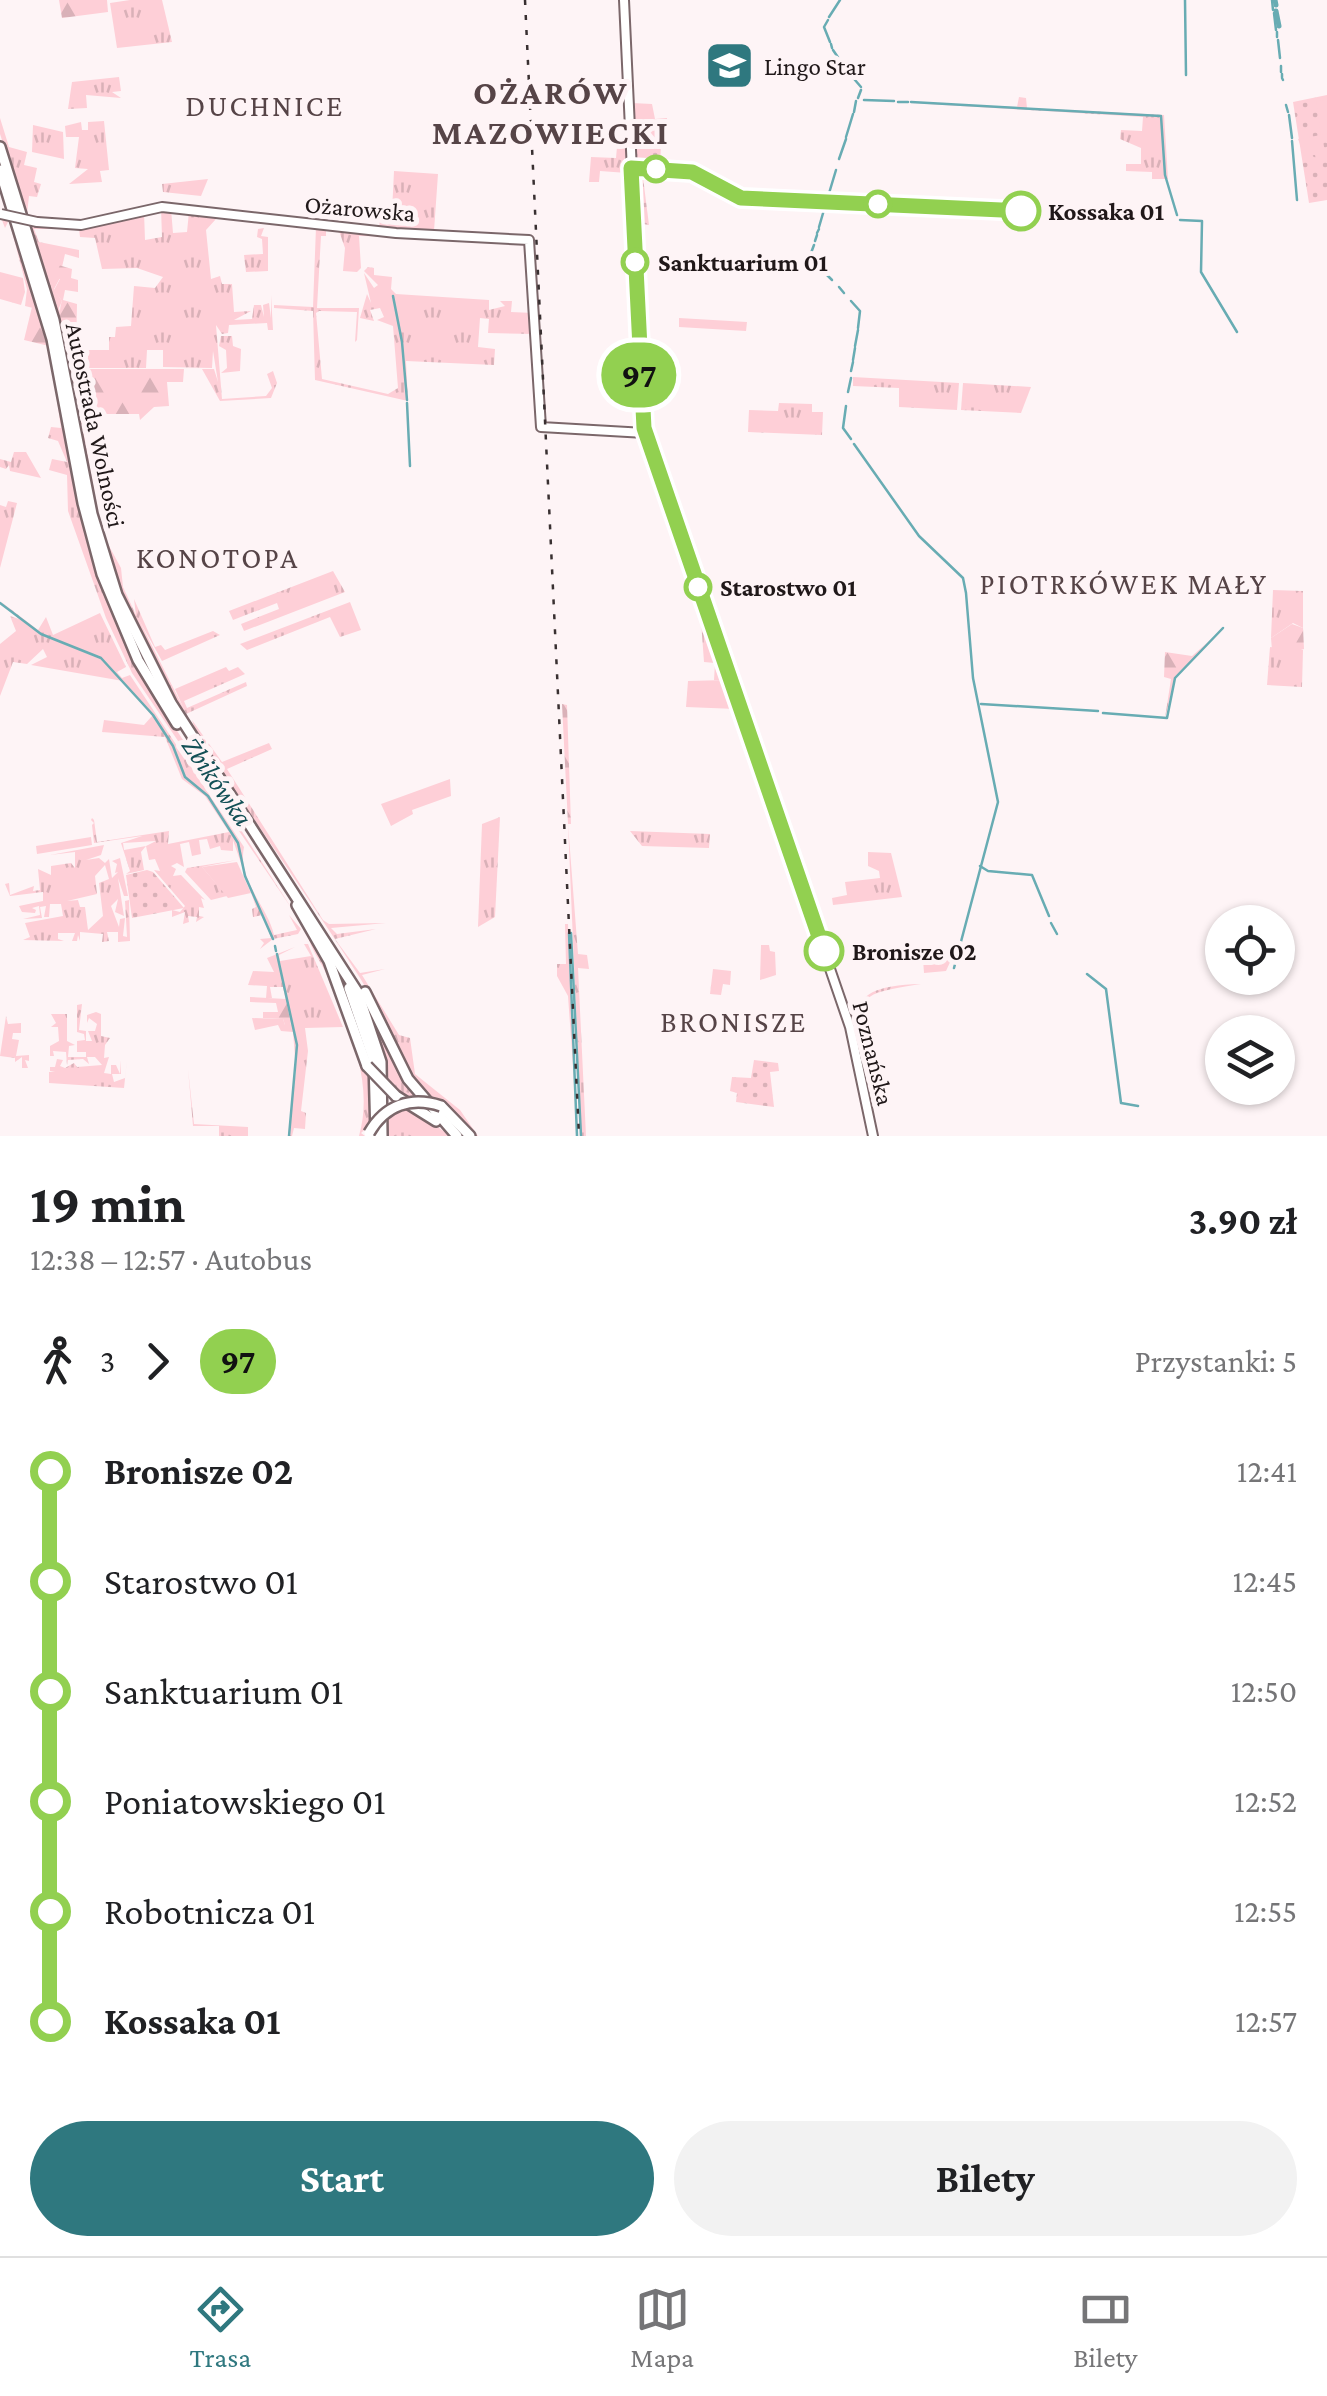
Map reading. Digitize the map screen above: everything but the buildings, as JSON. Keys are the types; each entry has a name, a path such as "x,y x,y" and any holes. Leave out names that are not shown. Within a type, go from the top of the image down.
{"highway":[{"name":"Autostrada Wolności","path":"0,147 52,310 92,514 116,596 171,704 300,905"},
{"path":"0,170 58,366 88,528 112,604 156,692 339,969 362,1018 376,1078 374,1135"},
{"path":"300,905 329,962 367,1066 396,1096 455,1136"},
{"path":"300,905 357,978 408,1079 455,1136"},
{"path":"374,1135 385,1112 403,1103 420,1101 441,1106 470,1136"}],"main road":[{"name":"Poznańska","path":"624,0 646,433 848,1032 871,1136"},
{"name":"Ożarowska","path":"0,214 80,225 162,207 396,233 529,240 539,419 544,429 646,433"}],"green space":[{"path":"59,0 107,0 108,12 62,18"},
{"path":"162,0 172,42 117,48 110,3"},
{"path":"119,77 121,91 112,92 121,98 86,95 87,108 68,109 72,82"},
{"path":"1327,95 1327,200 1309,203 1293,102"},
{"path":"1019,97 1026,98 1027,108 1164,115 1168,179 1152,179 1152,172 1126,171 1126,164 1141,164 1141,148 1120,139 1121,130 1142,131 1143,117 911,103 1017,107"},
{"path":"1327,100 1327,133 1322,134 1326,159 1316,160 1315,155 1305,156 1298,139 1321,135 1316,101"},
{"path":"632,103 652,104 655,119 667,118 667,141 633,141"},
{"path":"0,118 9,147 27,152 24,165 37,168 34,182 41,184 37,197 29,196 27,214 62,221 36,217 35,227 74,229 34,229 39,242 79,250 79,258 65,254 62,267 49,263 60,278 54,289 62,301 59,308 68,347 76,355 76,392 102,533 121,568 123,587 136,615 134,599 155,647 161,645 165,650 213,631 220,635 162,661 139,620 197,734 149,655 109,564 96,517 65,344 0,134"},
{"path":"104,121 109,170 100,171 102,182 69,184 88,169 75,168 79,137 66,137 65,126 81,122 82,130 88,130 88,122"},
{"path":"33,125 63,132 64,159 32,152"},
{"path":"633,141 661,143 660,168 634,166"},
{"path":"617,147 627,148 627,173 600,171 599,182 589,182 591,157 616,158"},
{"path":"636,170 642,170 649,225 637,223"},
{"path":"394,171 438,174 434,231 379,228 381,211 392,212"},
{"path":"208,179 201,196 163,192 162,184"},
{"path":"161,208 171,209 173,233 187,232 189,212 216,219 206,230 211,279 220,276 222,284 232,284 234,312 251,311 234,320 252,319 254,305 261,305 264,317 263,305 269,303 271,318 271,295 273,330 268,330 267,323 229,325 228,333 222,334 216,325 222,399 266,396 272,388 267,374 273,371 277,383 271,398 220,401 202,369 214,369 218,382 213,351 212,368 163,367 163,350 147,350 146,368 85,368 85,350 109,350 109,337 115,337 116,327 131,326 134,286 155,288 163,277 137,268 102,269 95,238 80,237 79,229 144,212 145,240 162,237"},
{"path":"0,215 12,218 40,301 101,580 121,630 172,723 294,912 132,673 106,618 68,511 67,475 49,470 52,459 67,462 58,441 48,438 51,427 61,428 49,346 37,309 25,306 27,289 9,220 5,228"},
{"path":"316,227 415,237 359,236 361,268 357,272 343,271 345,248 339,231 326,231 326,236 321,236 317,308 359,308 355,342 357,312 316,313 322,379 388,394 398,388 393,326 377,320 384,317 380,308 370,310 374,321 360,318 367,294 371,303 364,273 374,288 378,285 364,271 368,267 374,268 374,275 392,277 391,289 396,294 489,300 489,310 505,306 500,301 512,301 511,312 533,313 534,334 488,333 489,319 480,318 478,347 495,349 494,365 406,361 408,401 315,380 313,311 274,305 313,307"},
{"path":"264,228 261,236 268,237 268,271 246,272 244,255 263,254 262,239 257,237 258,229"},
{"path":"48,262 72,269 71,278 78,280 78,292 65,290 63,300 77,304 76,355 65,337 60,314 62,301 54,290 60,279 46,275"},
{"path":"0,272 23,278 25,292 21,305 0,299"},
{"path":"32,307 37,309 49,346 24,340"},
{"path":"679,318 747,322 746,331 679,327"},
{"path":"221,336 232,336 233,346 241,349 240,371 221,373 227,368 226,350 219,346"},
{"path":"79,369 184,369 183,382 167,382 169,406 154,407 140,420 139,414 83,414"},
{"path":"853,377 959,383 957,410 899,407 899,388 853,386"},
{"path":"963,383 1031,387 1021,413 961,410"},
{"path":"779,403 812,404 812,412 823,412 822,435 748,432 749,410 778,411"},
{"path":"14,452 26,452 41,478 10,471 9,465 6,469 0,467 0,459 11,462"},
{"path":"8,501 17,503 0,568 0,505 6,507"},
{"path":"333,571 345,592 244,631 241,624 279,609 277,603 233,620 229,611"},
{"path":"689,579 693,580 726,680 714,680 715,663 704,662 701,621"},
{"path":"1273,590 1303,591 1303,628 1293,623 1271,638"},
{"path":"0,601 38,630 46,617 53,635 100,613 126,667 117,672 122,678 130,675 244,847 245,871 274,935 297,930 289,915 301,929 298,934 273,939 260,949 264,943 260,939 271,938 263,915 253,917 252,909 256,907 233,840 233,851 221,850 220,846 210,849 207,839 199,840 201,854 192,856 189,842 180,844 184,867 177,863 171,866 176,869 173,876 181,875 205,900 201,898 204,908 199,907 199,916 204,917 196,922 197,917 188,916 189,922 183,924 185,912 172,917 172,910 180,912 185,906 154,870 160,871 155,859 149,860 146,846 141,852 144,870 126,874 130,871 121,843 142,836 94,843 92,818 94,820 97,842 169,831 168,844 229,832 205,796 182,779 165,737 102,732 104,720 144,725 152,716 123,681 31,665 47,657 43,649 27,664 13,662 0,696 0,644 16,631 10,616 19,619","holes":["156,841 124,850 123,843"]},
{"path":"350,602 361,630 340,637 330,617 247,650 240,644"},
{"path":"1292,624 1303,628 1304,649 1288,654 1272,650 1271,638"},
{"path":"1224,628 1175,678 1165,718 1171,679 1164,677 1165,652 1192,656"},
{"path":"1270,647 1303,650 1302,687 1267,685"},
{"path":"226,667 229,671 238,667 245,674 184,701 187,708 246,682 247,686 186,714 175,689"},
{"path":"726,680 736,709 686,707 688,681"},
{"path":"562,704 567,705 571,824 568,824"},
{"path":"192,720 222,762 269,743 272,749 227,769 323,920 329,924 386,923 331,928 337,934 376,929 335,939 360,973 385,969 362,975 399,1035 410,1038 415,1074 460,1110 478,1136 472,1136 457,1115 442,1104 443,1099 425,1099 360,978 197,735"},
{"path":"450,779 451,796 412,810 413,814 391,826 381,804"},
{"path":"500,817 495,917 478,927 482,824"},
{"path":"568,824 578,954 587,955 589,969 578,968 586,1136 582,1136 581,1128"},
{"path":"630,831 710,834 709,848 642,846"},
{"path":"91,837 92,845 37,854 36,846"},
{"path":"104,845 101,855 86,860 99,858 105,863 109,859 112,878 118,872 115,873 117,864 112,861 120,858 128,896 124,896 118,878 124,916 115,912 118,899 111,906 119,927 120,919 125,918 123,936 127,937 125,901 129,900 130,941 118,942 118,932 107,932 109,941 102,942 103,934 80,932 80,941 78,935 77,941 72,941 75,933 58,933 58,939 64,941 23,940 30,937 25,923 63,916 61,904 50,904 49,917 44,917 46,906 40,907 42,918 23,919 40,915 39,906 32,908 35,913 22,912 19,906 43,901 43,892 10,896 5,884 9,883 10,895 34,886 33,891 40,890 38,869 51,875 51,866 71,863 75,868 75,852 50,855","holes":["105,865 109,879 99,883 103,916 88,930 85,907 80,907 78,900 67,901 97,894 95,876"]},
{"path":"868,852 891,853 902,897 833,905 832,898 847,895 845,882 880,878 879,871 868,866"},
{"path":"237,860 202,867 227,896 211,900 185,872 187,868"},
{"path":"237,862 251,893 228,898 202,867"},
{"path":"147,870 184,908 132,918 126,875"},
{"path":"565,924 578,1136 568,996 557,976 557,964 566,964"},
{"path":"313,935 327,963 348,1027 325,971 308,936"},
{"path":"304,944 308,944 343,1027 305,1028 308,1051 301,1111 306,1113 305,1129 294,1128 292,1136 288,1136 296,1070 293,1032 281,1031 278,1025 255,1030 252,1018 283,1019 285,1025 291,1025 283,987 270,987 272,998 266,998 267,986 248,985 253,971 274,972 267,958 295,947 279,955 280,961 311,956"},
{"path":"761,945 769,945 770,951 775,952 776,975 760,980"},
{"path":"335,951 421,1099 406,1100 386,1085 368,1009"},
{"path":"948,956 951,960 946,971 924,973 923,959"},
{"path":"713,969 731,971 730,985 723,984 721,995 710,994"},
{"path":"921,984 884,991 865,1001 861,1022 866,1059 862,1062 856,1025 862,1001 870,994 882,989"},
{"path":"250,997 286,999 291,1025 285,1025 283,1019 263,1018 263,1012 278,1012 276,1003 250,1002"},
{"path":"82,1004 79,1030 86,1031 86,1041 92,1041 88,1031 95,1031 97,1024 89,1018 87,1023 87,1015 96,1012 101,1014 101,1036 110,1038 105,1045 104,1058 109,1057 104,1073 111,1074 111,1065 116,1065 120,1074 112,1074 114,1082 125,1078 127,1060 124,1088 49,1083 49,1072 55,1072 50,1067 55,1067 57,1059 63,1060 60,1066 65,1068 74,1063 77,1067 102,1065 95,1057 87,1057 89,1064 83,1059 68,1060 67,1065 66,1052 53,1051 54,1056 50,1056 50,1046 59,1041 58,1027 51,1027 56,1023 51,1014 67,1014 67,1041 75,1045 69,1046 68,1057 86,1057 86,1052 77,1052 77,1041 85,1040 84,1034 77,1032 77,1005"},
{"path":"6,1016 8,1024 21,1023 21,1033 13,1033 12,1039 19,1040 16,1056 29,1055 29,1061 25,1060 28,1068 22,1068 22,1057 15,1062 15,1058 0,1056"},
{"path":"352,1038 372,1077 374,1121 361,1133 365,1136 359,1136 364,1094"},
{"path":"754,1060 778,1063 779,1071 770,1072 774,1107 736,1102 737,1093 730,1091 732,1077 751,1078"},
{"path":"188,1069 194,1124 248,1127 248,1136 219,1136 219,1126 193,1126"},
{"path":"407,1104 450,1136 384,1136 386,1114"}],"waterway":[{"path":"829,17 840,0"},
{"path":"1185,0 1186,75"},
{"path":"1272,0 1273,10"},
{"path":"1275,0 1276,5"},
{"path":"1276,11 1279,26"},
{"path":"1274,13 1276,30"},
{"path":"828,20 824,27 830,42"},
{"path":"1277,32 1277,37"},
{"path":"1278,40 1280,58"},
{"path":"831,44 832,48"},
{"path":"833,50 848,72"},
{"path":"1281,66 1281,72"},
{"path":"849,73 861,87"},
{"path":"858,98 861,90"},
{"path":"864,100 894,101"},
{"path":"854,112 856,101"},
{"path":"898,102 908,102"},
{"path":"911,102 1161,116 1165,175 1177,215"},
{"path":"1286,105 1288,112"},
{"path":"846,137 853,114"},
{"path":"1289,115 1292,138"},
{"path":"839,159 846,139"},
{"path":"1292,141 1297,200"},
{"path":"827,200 836,170"},
{"path":"819,227 826,203"},
{"path":"1180,220 1202,221 1201,272 1237,332"},
{"path":"817,233 819,229"},
{"path":"815,241 817,235"},
{"path":"814,245 811,253 818,264"},
{"path":"822,270 832,280"},
{"path":"839,287 844,293"},
{"path":"393,296 407,400"},
{"path":"851,301 860,311 858,328"},
{"path":"855,346 858,330"},
{"path":"853,360 855,348"},
{"path":"851,371 853,362"},
{"path":"848,392 851,378"},
{"path":"407,403 410,466"},
{"path":"846,406 843,428 851,439"},
{"path":"854,444 919,536 963,578 966,593 973,678 998,802 954,968"},
{"name":"Żbikówka","path":"0,603 41,634 101,658 153,715 173,746 185,777 208,796 238,843 245,876 273,939"},
{"path":"1103,713 1167,718 1175,678 1223,628"},
{"path":"981,704 1098,711"},
{"path":"980,866 988,871 1032,875 1049,916"},
{"path":"1051,923 1057,934"},
{"path":"569,933 577,1136"},
{"path":"571,933 581,1136"},
{"name":"Żbikówka","path":"275,946 276,951"},
{"name":"Żbikówka","path":"277,954 297,1045 289,1136"},
{"path":"1087,974 1106,989 1121,1103 1138,1106"}],"railway":[{"path":"525,0 579,1136"}],"bus line":[{"name":"97","path":"824,951 644,428 631,168 692,172 741,198 1021,211"}],"place":[{"name":"Lingo Star","path":"729,66"},
{"name":"Kossaka 01","path":"1021,211"},
{"name":"Sanktuarium 01","path":"635,262"},
{"name":"Starostwo 01","path":"698,587"},
{"name":"Bronisze 02","path":"824,951"}],"district":[{"name":"DUCHNICE","path":"265,106"},
{"name":"OŻARÓW MAZOWIECKI","path":"551,112"},
{"name":"KONOTOPA","path":"218,558"},
{"name":"PIOTRKÓWEK MAŁY","path":"1124,584"},
{"name":"BRONISZE","path":"734,1022"}]}
